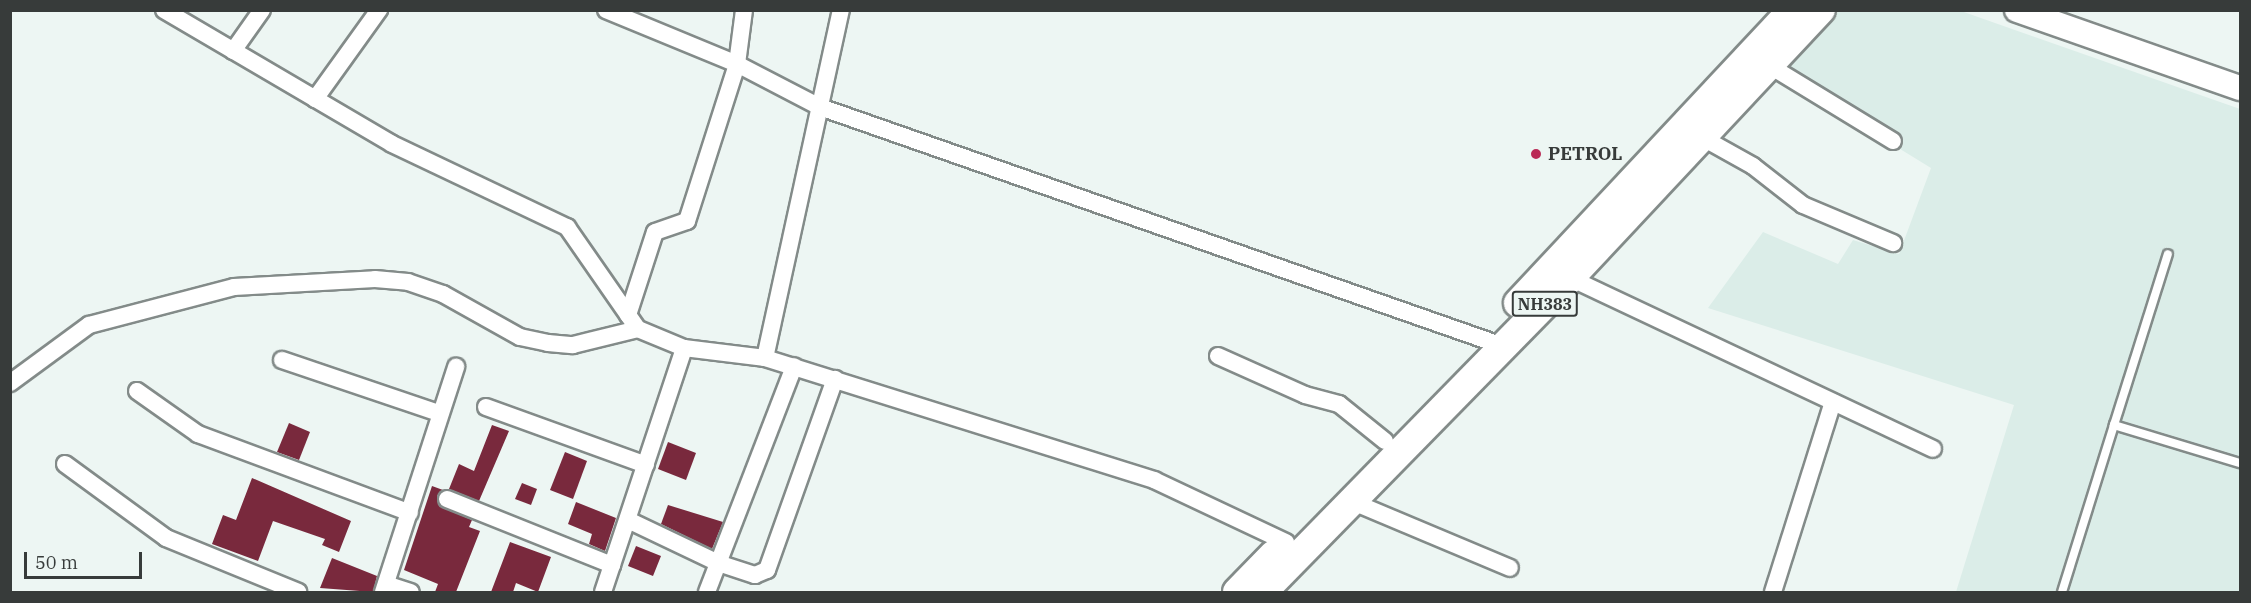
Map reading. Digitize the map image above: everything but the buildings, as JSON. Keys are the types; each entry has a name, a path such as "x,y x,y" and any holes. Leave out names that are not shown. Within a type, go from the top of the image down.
{"highway":[{"name":"NH383","path":"1263,592 1353,502 1493,342 1792,10"},
{"name":"NH383","path":"1237,592 1385,441 1493,342 1570,278 1821,10"}],"main road":[{"path":"2018,10 2241,88"}],"street":[{"path":"164,10 392,144 567,227 638,329 684,348 765,358 794,366 1154,480 1286,542"},
{"path":"233,51 262,10"},
{"path":"315,99 379,10"},
{"path":"606,10 737,64 820,107 1493,342"},
{"path":"628,315 655,232 687,221 737,64 744,10"},
{"path":"765,358 842,10"},
{"path":"1770,66 1893,141"},
{"path":"1703,138 1803,205 1893,243"},
{"path":"1570,278 1933,449"},
{"path":"10,383 89,325 234,286 375,279 408,282 443,294 520,337 548,343 573,345 638,329"},
{"path":"603,592 684,348"},
{"path":"1218,356 1305,395 1339,404 1385,441"},
{"path":"282,360 439,413"},
{"path":"707,592 794,366"},
{"path":"411,592 385,588 439,413 456,367"},
{"path":"628,520 718,563 755,575 767,570 835,379"},
{"path":"137,391 198,434 410,513"},
{"path":"1773,592 1833,402"},
{"path":"486,406 646,465"},
{"path":"65,464 166,538 298,592"},
{"path":"447,499 612,565"},
{"path":"1353,502 1509,568"}],"lane":[{"path":"2062,592 2168,254"},
{"path":"2114,425 2241,463"}],"shaded area":[{"path":"1839,11 1961,11 2240,109 2240,592 1956,592 2014,405 1708,308 1763,232 1838,264 1853,240 1899,254 1931,168 1778,74"}],"place":[{"name":"PETROL","path":"1536,154"}]}
